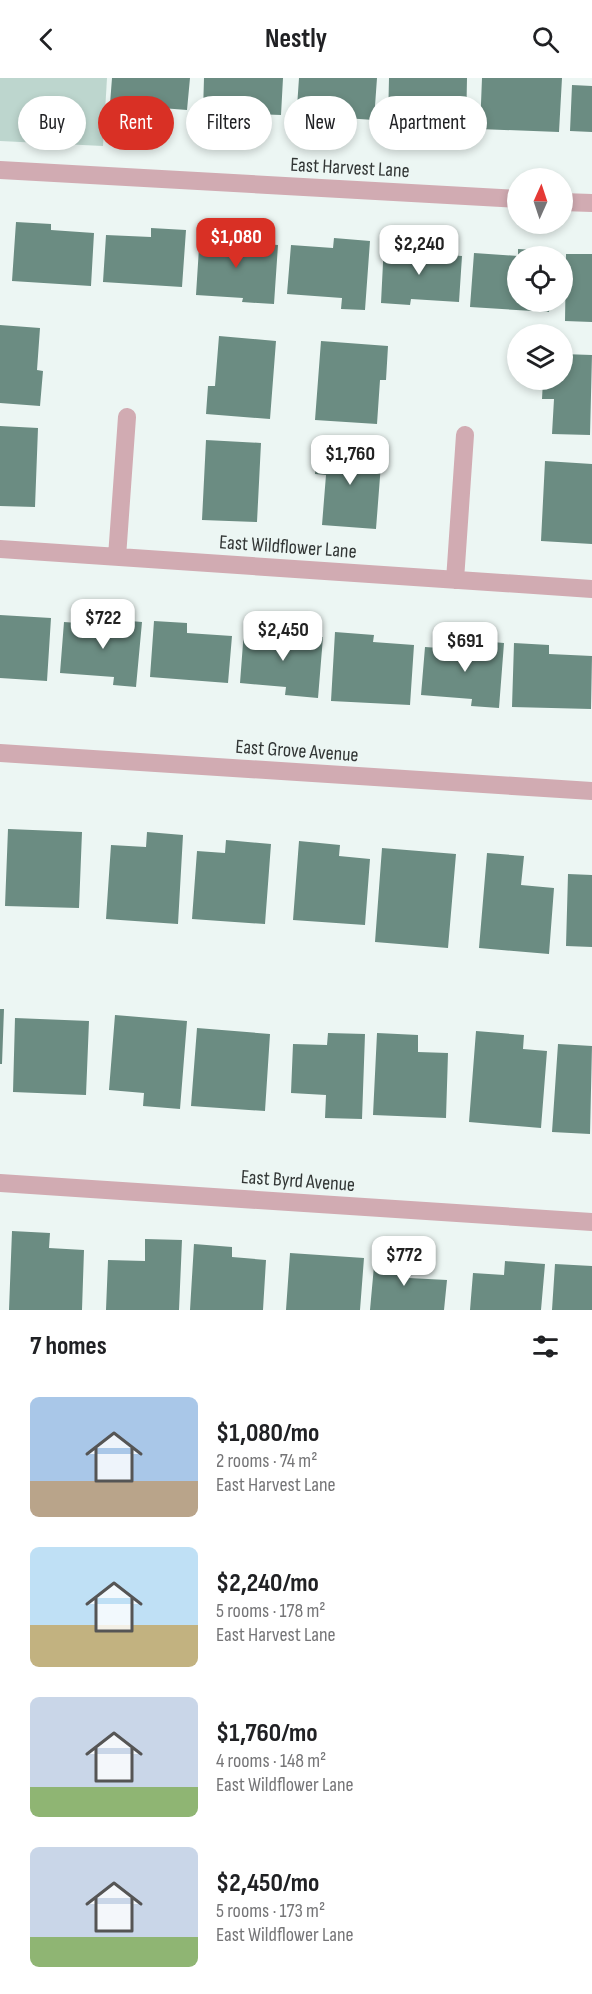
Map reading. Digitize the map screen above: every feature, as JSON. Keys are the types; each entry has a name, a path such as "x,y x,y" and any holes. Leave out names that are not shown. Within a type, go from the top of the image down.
{"street":[{"name":"East Harvest Lane","path":"0,170 507,198"},
{"path":"573,202 592,203"},
{"path":"117,557 127,417"},
{"path":"455,580 465,435"},
{"name":"East Wildflower Lane","path":"0,549 592,588"},
{"name":"East Grove Avenue","path":"0,753 592,791"},
{"name":"East Byrd Avenue","path":"0,1183 592,1222"}],"green space":[{"path":"0,78 107,78 106,96 98,96 98,146 86,145 86,96 18,96 18,142 0,141"}],"building":[{"path":"112,78 190,78 186,110 174,109 174,96 111,96"},
{"path":"204,78 283,78 281,115 272,115 272,96 203,96"},
{"path":"299,78 377,78 376,96 369,96 369,120 357,119 357,96 298,96"},
{"path":"389,78 467,78 467,96 389,96"},
{"path":"482,78 562,78 559,132 487,129 487,96 481,96"},
{"path":"572,85 592,86 592,132 570,131"},
{"path":"16,222 51,224 51,230 94,233 91,286 12,281"},
{"path":"151,228 186,230 182,287 103,282 106,235 151,237"},
{"path":"200,232 234,234 233,242 278,245 274,304 242,302 243,298 196,295"},
{"path":"334,238 370,241 365,310 341,309 342,298 287,294 291,245 333,248"},
{"path":"384,243 418,245 417,253 462,256 459,302 411,299 410,305 381,303"},
{"path":"474,253 507,255 507,309 470,307"},
{"path":"573,254 592,254 592,322 565,321 565,312 573,312"},
{"path":"0,325 40,328 37,370 43,371 40,406 0,403"},
{"path":"219,336 276,341 270,419 206,414 208,386 215,386"},
{"path":"321,341 388,346 386,380 380,380 377,424 315,420"},
{"path":"573,354 592,355 590,435 552,434 554,399 542,399 542,390 573,390"},
{"path":"0,426 38,428 35,507 0,506"},
{"path":"206,440 261,443 257,522 202,520"},
{"path":"317,446 382,451 376,529 322,525 326,475 315,474"},
{"path":"545,461 592,464 592,544 541,541"},
{"path":"0,615 51,618 47,681 0,678"},
{"path":"107,619 142,622 136,687 113,685 114,677 60,673 64,622 106,625"},
{"path":"154,621 187,623 187,633 232,636 228,683 150,677"},
{"path":"244,630 323,637 318,698 285,695 286,687 240,683"},
{"path":"335,632 374,635 373,642 414,645 410,705 331,701"},
{"path":"469,640 504,643 499,708 471,706 472,699 421,695 425,647 468,650"},
{"path":"514,643 549,645 549,654 592,656 591,709 512,707"},
{"path":"8,829 82,832 79,908 5,906"},
{"path":"147,832 183,835 178,924 106,919 111,845 146,847"},
{"path":"226,840 271,844 265,924 192,919 197,851 225,853"},
{"path":"299,841 340,845 339,856 370,859 365,925 293,920"},
{"path":"382,848 456,854 448,948 375,942"},
{"path":"487,853 524,856 521,885 554,888 549,954 479,948"},
{"path":"568,874 592,875 592,947 566,946"},
{"path":"0,1009 4,1009 2,1064 0,1064"},
{"path":"115,1015 187,1021 180,1109 143,1106 144,1093 109,1090"},
{"path":"15,1018 89,1021 86,1095 13,1092"},
{"path":"197,1028 270,1034 265,1111 191,1106"},
{"path":"476,1031 524,1035 523,1049 547,1051 541,1128 469,1122"},
{"path":"328,1033 365,1034 362,1119 325,1118 326,1095 291,1093 293,1044 327,1045"},
{"path":"377,1033 418,1035 418,1052 448,1053 446,1118 373,1115"},
{"path":"558,1044 592,1046 590,1134 552,1132"},
{"path":"12,1231 50,1233 49,1248 84,1250 82,1310 9,1310"},
{"path":"145,1239 182,1240 179,1310 106,1310 108,1260 145,1261"},
{"path":"194,1244 232,1247 232,1257 266,1260 263,1310 190,1310"},
{"path":"290,1253 364,1258 360,1310 286,1310"},
{"path":"375,1255 410,1257 409,1278 447,1280 444,1310 370,1310"},
{"path":"505,1261 545,1264 541,1310 470,1310 473,1273 504,1275"},
{"path":"555,1264 592,1266 592,1310 552,1310"}]}
